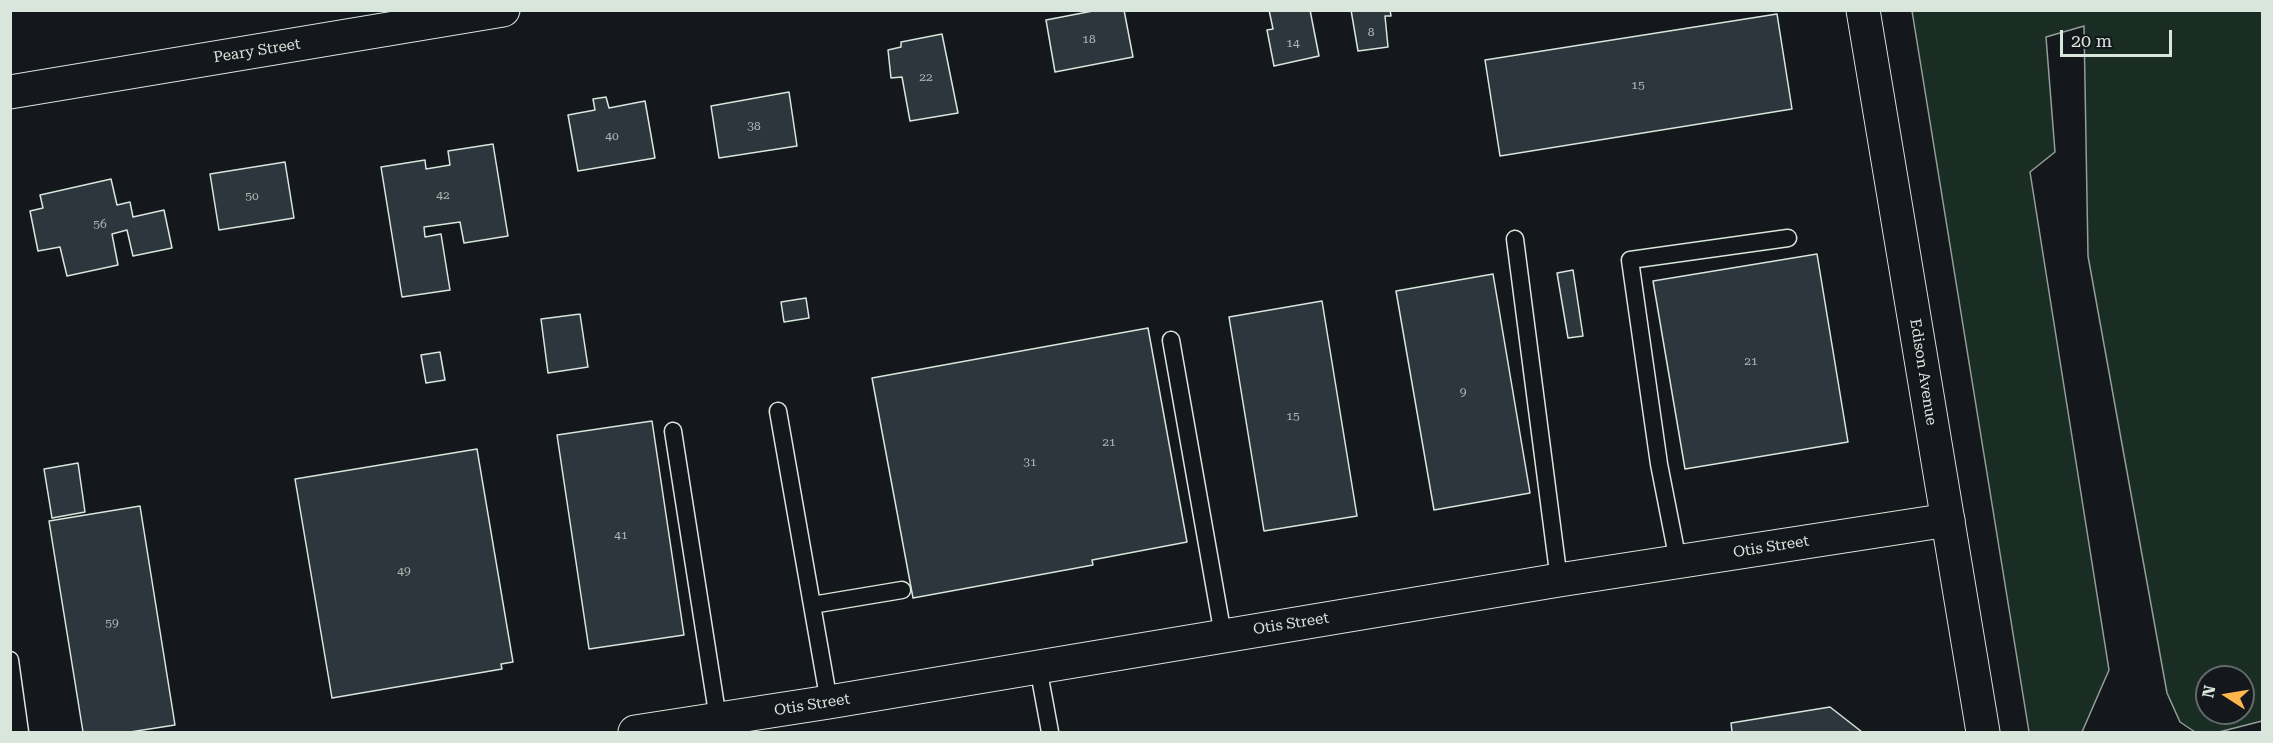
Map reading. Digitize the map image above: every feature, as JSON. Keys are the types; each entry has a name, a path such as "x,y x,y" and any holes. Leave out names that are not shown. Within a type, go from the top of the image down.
{"street":[{"name":"Peary Street","path":"10,92 502,10"},
{"name":"Edison Avenue","path":"1863,10 1983,732"},
{"name":"Otis Street","path":"647,731 1559,580 1948,520"}],"lane":[{"path":"1678,561 1659,464 1630,260 1788,238"},
{"path":"1515,239 1559,580"},
{"path":"1171,340 1223,635"},
{"path":"778,411 830,702"},
{"path":"673,430 718,719"},
{"path":"812,605 902,590"},
{"path":"10,660 20,732"},
{"path":"1038,666 1050,732"}],"green space":[{"path":"1912,11 2262,11 2262,721 2255,723 2255,665 2195,665 2195,725 2246,725 2219,732 2195,732 2180,722 2167,693 2088,256 2084,26 2046,37 2055,152 2030,172 2109,670 2082,732 2029,732"}],"building":[{"path":"1098,10 1124,10 1133,57 1055,72 1046,20"},
{"path":"1269,10 1310,10 1319,56 1274,66 1267,30 1273,29"},
{"path":"1351,10 1390,10 1391,16 1385,16 1388,47 1358,51"},
{"path":"1777,14 1792,109 1500,156 1485,60"},
{"path":"942,34 958,113 910,121 902,77 891,78 888,50 901,47 901,42"},
{"path":"789,92 797,146 719,158 711,106"},
{"path":"606,97 609,108 645,101 655,158 578,171 568,115 595,110 593,99"},
{"path":"493,144 508,236 464,243 460,222 424,227 425,237 441,234 450,290 402,297 381,167 425,160 426,169 450,165 448,151"},
{"path":"285,162 294,218 219,230 210,174"},
{"path":"111,179 117,205 130,202 133,217 164,210 172,248 133,256 127,230 112,234 118,265 67,276 60,247 38,251 30,211 43,208 40,195"},
{"path":"1817,254 1848,442 1685,469 1653,281"},
{"path":"1573,270 1583,336 1568,338 1557,273"},
{"path":"1493,274 1530,493 1434,510 1396,291"},
{"path":"806,298 809,318 784,322 781,302"},
{"path":"1322,301 1357,516 1264,531 1229,317"},
{"path":"580,314 588,367 548,373 541,319"},
{"path":"1148,328 1187,542 1092,560 1093,565 913,598 872,378"},
{"path":"440,352 445,380 426,383 421,355"},
{"path":"652,421 684,635 589,649 557,435"},
{"path":"477,449 513,662 501,664 502,669 332,698 295,479"},
{"path":"78,463 85,512 52,518 44,469"},
{"path":"140,506 175,725 130,732 83,732 49,521"},
{"path":"1830,707 1862,732 1732,732 1731,723"}]}
